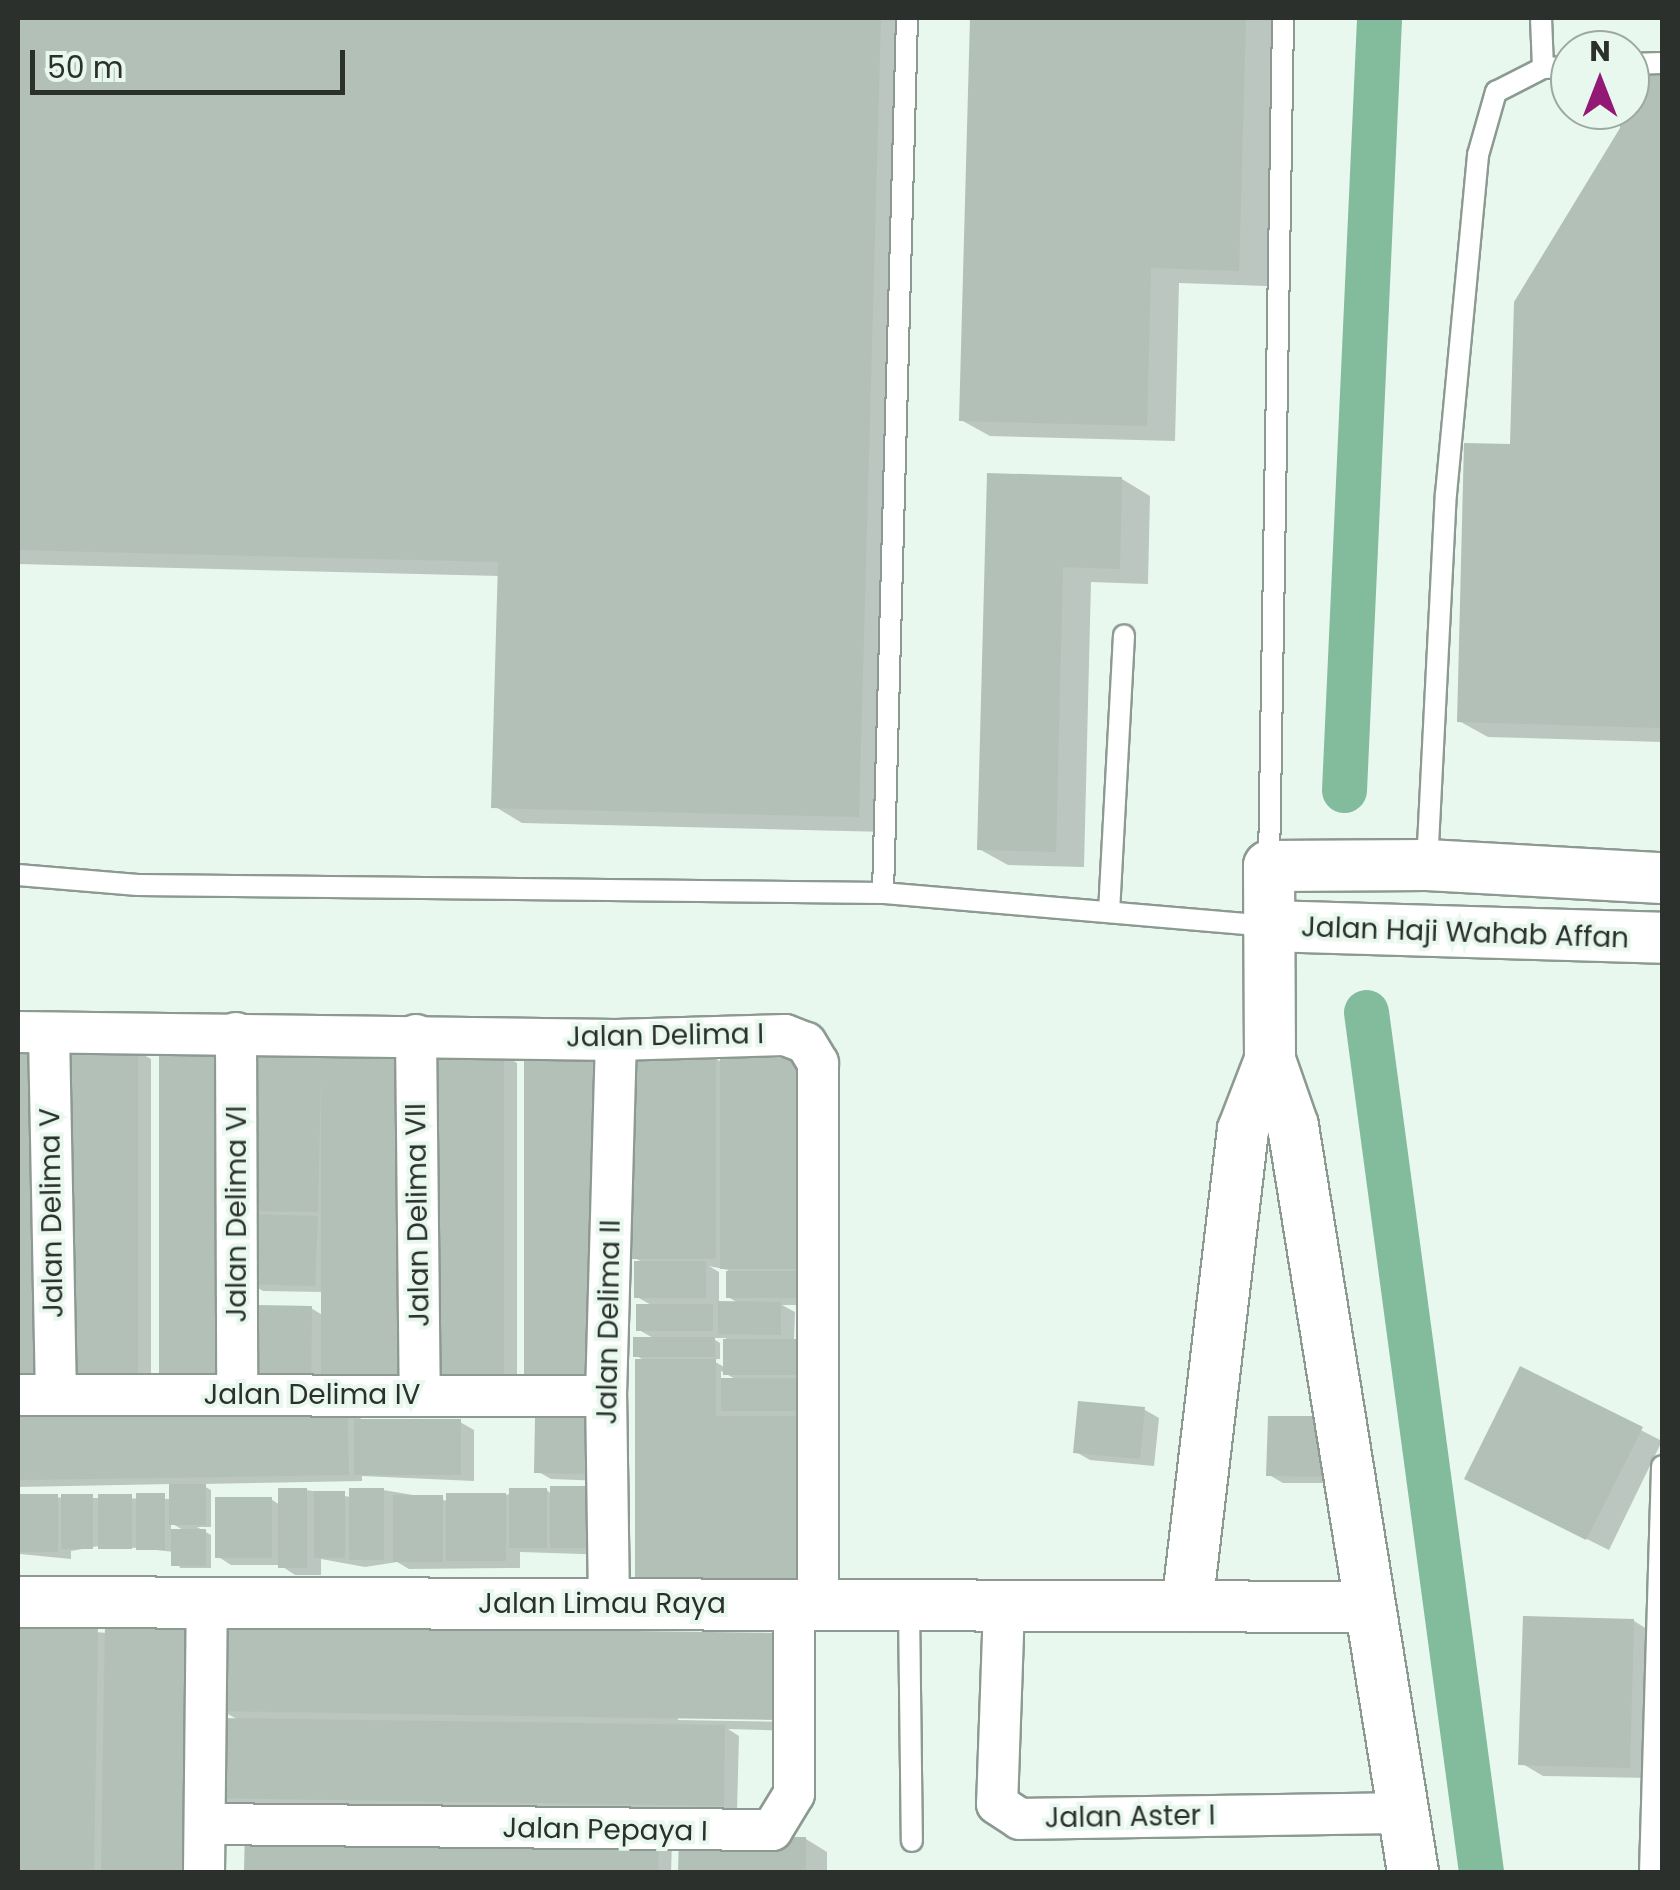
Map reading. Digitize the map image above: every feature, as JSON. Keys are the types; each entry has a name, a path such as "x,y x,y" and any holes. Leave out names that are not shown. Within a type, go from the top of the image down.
{"street":[{"path":"1413,1872 1406,1813 1367,1607 1293,1126 1270,1060 1269,866 1421,866 1639,877 1639,937"},
{"name":"Jalan Haji Wahab Affan","path":"1268,926 1639,937"},
{"name":"Jalan Delima I","path":"33,1032 616,1040 785,1035 806,1043 818,1063 806,1605"},
{"name":"Jalan Delima V","path":"33,1032 37,1395"},
{"name":"Jalan Delima VI","path":"236,1033 237,1395"},
{"name":"Jalan Delima VII","path":"416,1035 420,1396"},
{"name":"Jalan Delima II","path":"608,1604 606,1396 616,1040"},
{"path":"1187,1606 1243,1130 1270,1060"},
{"name":"Jalan Delima IV","path":"37,1395 606,1396"},
{"name":"Jalan Limau Raya","path":"18,1602 1367,1607"},
{"path":"204,1872 207,1603"},
{"name":"Jalan Pepaya I","path":"205,1824 772,1830 794,1794 806,1605"},
{"name":"Jalan Aster I","path":"1004,1606 997,1804 1020,1819 1406,1813"}],"lane":[{"path":"883,893 907,18"},
{"path":"1269,866 1283,18"},
{"path":"1541,18 1543,68"},
{"path":"1421,866 1446,494 1478,155 1496,92 1550,68"},
{"path":"1108,912 1124,635"},
{"path":"18,875 138,885 883,893 1268,926"},
{"path":"1650,1872 1662,1455"},
{"path":"909,1605 912,1841"}],"building":[{"path":"18,18 881,18 859,817 491,808 498,562 18,550"},
{"path":"970,18 1246,18 1239,271 1151,268 1147,426 959,421"},
{"path":"1650,66 1662,66 1662,728 1457,722 1464,443 1510,444 1514,302 1619,130 1650,130"},
{"path":"987,473 1122,477 1120,569 1063,567 1056,852 977,850"},
{"path":"18,1040 35,1040 35,1387 18,1387"},
{"path":"243,1040 409,1051 409,1390 321,1390 321,1076 318,1212 240,1211"},
{"path":"524,1047 598,1047 598,1387 524,1387"},
{"path":"69,1049 138,1049 138,1381 69,1381"},
{"path":"159,1049 228,1049 228,1382 159,1382"},
{"path":"433,1053 504,1053 504,1384 433,1384"},
{"path":"631,1055 716,1055 716,1259 631,1259"},
{"path":"720,1058 799,1058 799,1269 720,1269"},
{"path":"248,1214 318,1216 315,1286 247,1284"},
{"path":"634,1261 706,1261 706,1298 634,1298"},
{"path":"726,1271 798,1271 798,1298 726,1298"},
{"path":"718,1301 781,1302 781,1335 718,1334"},
{"path":"636,1304 713,1304 713,1331 636,1331"},
{"path":"258,1305 312,1306 311,1389 258,1389"},
{"path":"633,1337 715,1337 715,1357 633,1357"},
{"path":"723,1339 796,1339 796,1375 723,1375"},
{"path":"635,1359 716,1359 716,1416 800,1416 800,1585 635,1585"},
{"path":"1520,1366 1643,1427 1586,1540 1464,1479"},
{"path":"721,1378 797,1378 797,1411 721,1411"},
{"path":"347,1396 349,1475 18,1480 18,1402"},
{"path":"1078,1401 1145,1407 1140,1459 1073,1453"},
{"path":"1268,1416 1329,1416 1329,1477 1266,1476"},
{"path":"535,1418 591,1418 590,1474 534,1473"},
{"path":"354,1419 461,1419 461,1475 354,1475"},
{"path":"169,1484 206,1484 206,1525 169,1525"},
{"path":"550,1486 600,1486 600,1548 550,1548"},
{"path":"278,1488 307,1488 307,1568 278,1568"},
{"path":"349,1488 384,1488 384,1560 349,1560"},
{"path":"509,1488 547,1488 547,1548 509,1548"},
{"path":"314,1491 345,1491 345,1558 314,1558"},
{"path":"136,1493 165,1493 165,1550 136,1550"},
{"path":"446,1493 506,1493 506,1561 446,1561"},
{"path":"18,1494 58,1494 58,1552 18,1552"},
{"path":"61,1494 93,1494 93,1549 61,1549"},
{"path":"98,1494 132,1494 132,1549 98,1549"},
{"path":"393,1495 443,1495 443,1562 393,1562"},
{"path":"215,1497 272,1497 272,1558 215,1558"},
{"path":"171,1529 206,1529 206,1566 171,1566"},
{"path":"1523,1616 1634,1619 1630,1768 1518,1765"},
{"path":"18,1623 98,1625 94,1872 18,1872"},
{"path":"105,1625 200,1625 197,1872 101,1872"},
{"path":"218,1625 776,1633 775,1720 217,1711"},
{"path":"214,1718 725,1725 724,1806 213,1798"},
{"path":"245,1826 659,1832 658,1872 244,1872"},
{"path":"679,1836 806,1837 806,1872 678,1872"}],"waterway":[{"path":"1344,790 1379,18"},
{"path":"1366,1012 1481,1872"}]}
